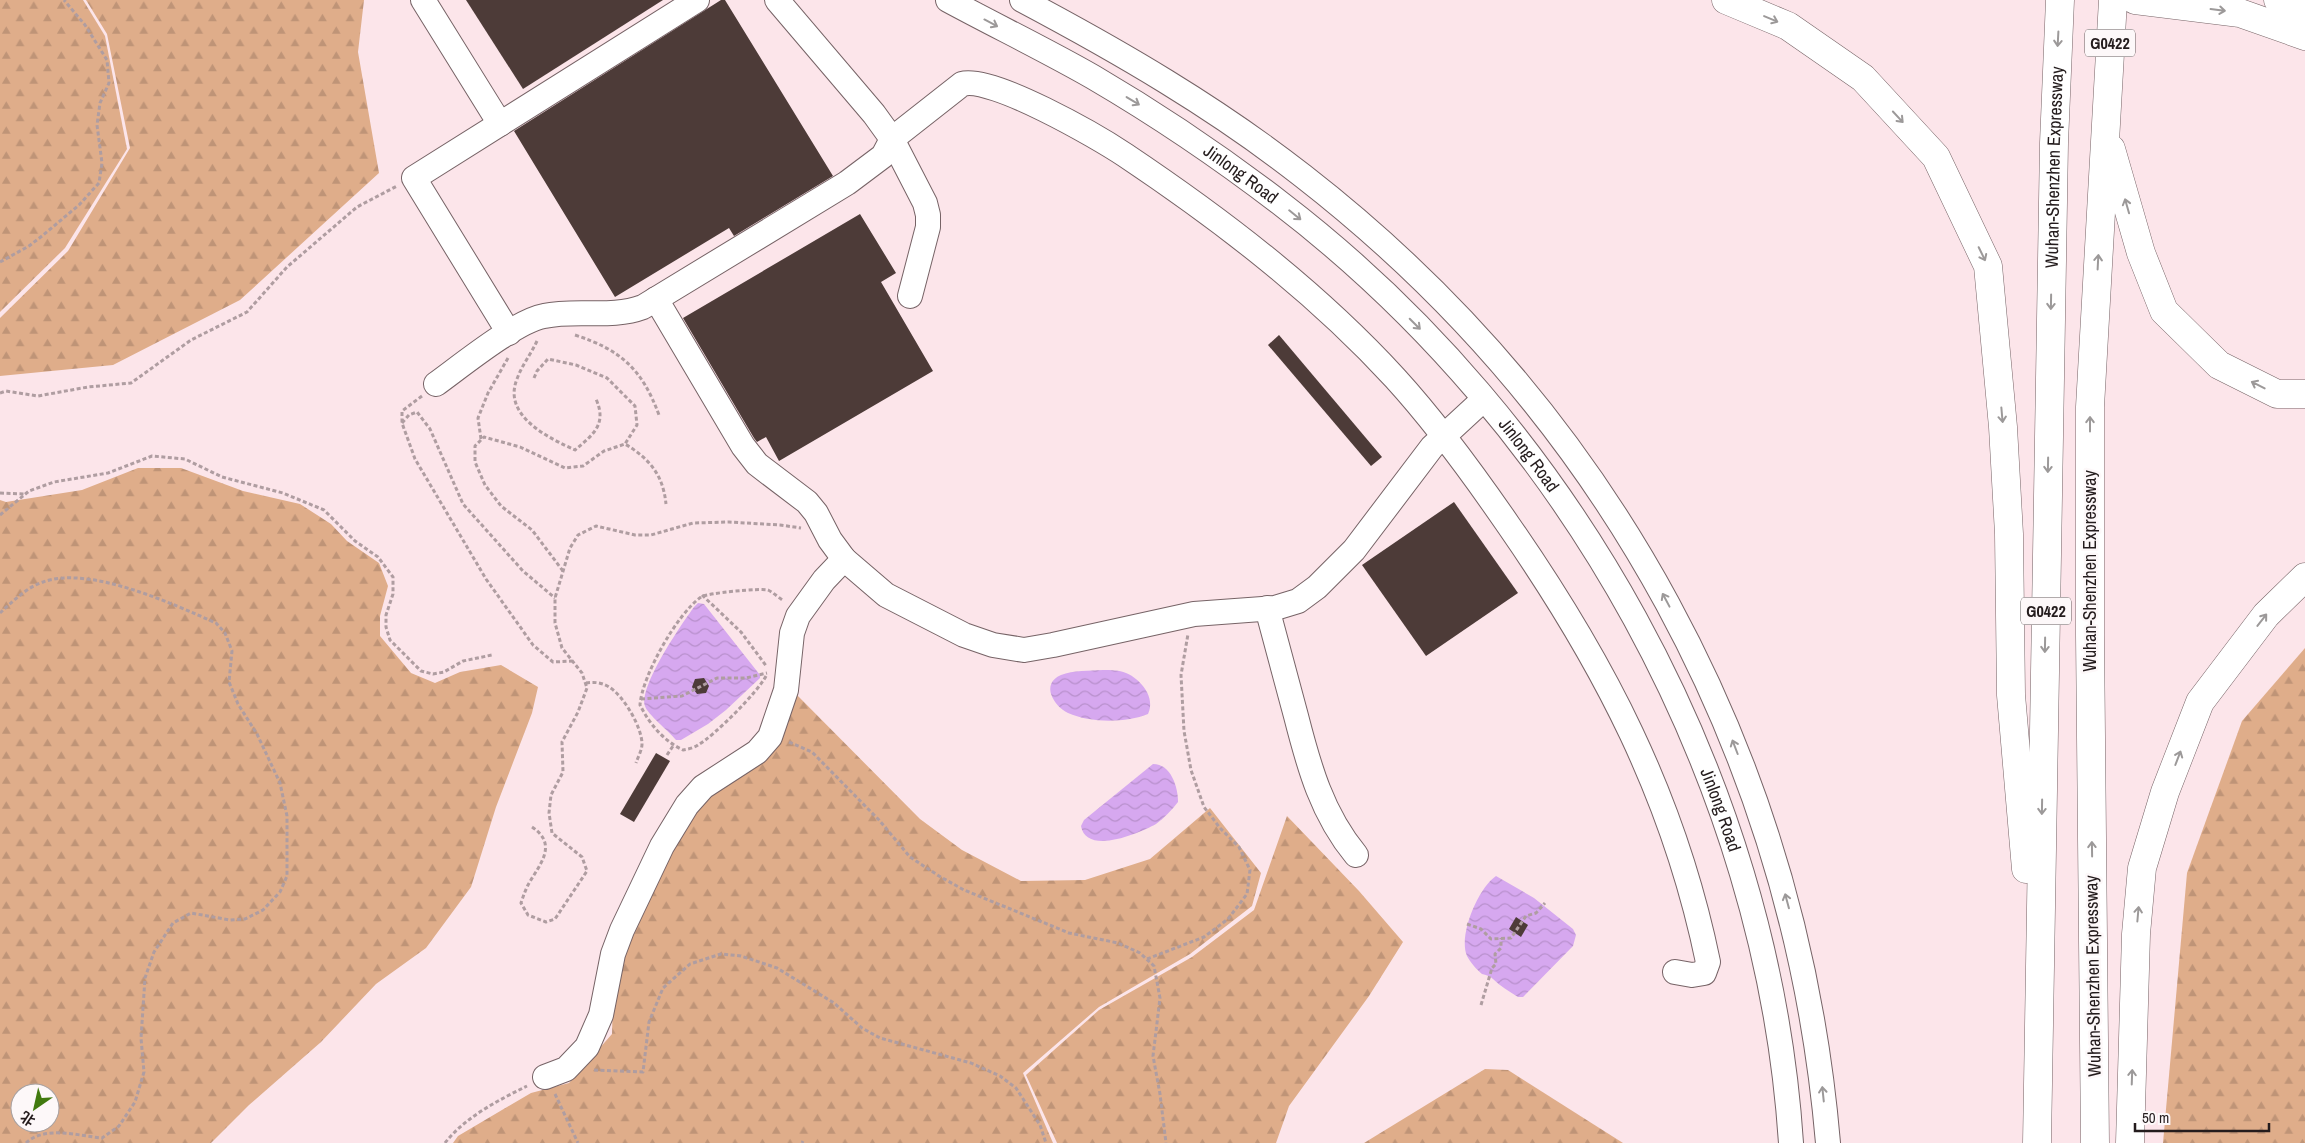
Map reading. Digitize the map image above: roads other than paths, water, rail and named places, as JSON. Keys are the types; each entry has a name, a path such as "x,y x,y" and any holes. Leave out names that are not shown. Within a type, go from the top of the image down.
{"highway":[{"path":"1726,0 1788,26 1863,78 1936,158 1988,266 2003,427 2009,534 2011,695 2039,1012"},
{"name":"Wuhan-Shenzhen Expressway","path":"2036,1143 2060,0"},
{"name":"Wuhan-Shenzhen Expressway","path":"2095,1143 2090,635 2090,407 2104,127 2113,0"},
{"path":"2134,0 2240,13 2305,36"},
{"path":"2278,0 2305,8"},
{"path":"2104,127 2141,253 2164,311 2219,365 2277,394 2305,394"},
{"path":"2130,1143 2136,934 2142,868 2165,792 2200,702 2266,615 2305,577"}],"street":[{"path":"422,0 500,124"},
{"path":"517,341 414,178 697,0"},
{"path":"777,0 874,114 892,139 925,203 928,227 910,296"},
{"name":"Jinlong Road","path":"948,0 1090,76 1164,121 1298,217 1372,281 1455,365 1530,455 1596,553 1654,656 1698,754 1736,856 1765,963 1784,1073 1790,1143"},
{"name":"Jinlong Road","path":"1022,0 1107,44 1207,107 1304,176 1351,215 1404,262 1480,339 1520,384 1593,481 1627,532 1686,638 1710,687 1752,790 1784,890 1800,953 1819,1058 1828,1143"},
{"path":"436,384 517,341 540,316 574,312 626,314 643,308 847,183 883,156 892,139 962,84 968,82 1007,94 1072,123 1103,140 1162,180 1281,270 1394,377 1442,435 1493,503 1569,616 1605,678 1646,763 1683,860 1708,962 1704,972 1699,975 1675,972"},
{"path":"656,299 743,446 757,464 807,502 816,513 844,559 886,595 910,609 964,635 1008,648 1024,650 1194,614 1287,606 1298,601 1308,595 1354,550 1442,435 1484,399"},
{"path":"555,1073 587,1046 601,1015 613,954 619,938 674,824 703,787 764,745 773,728 786,690 792,633 800,612 824,580 844,559"},
{"path":"1267,608 1311,774 1330,818 1356,855"}],"water":[{"path":"698,603 704,604 760,675 760,678 708,724 681,740 676,740 647,709 645,697 648,685 662,656"},
{"path":"1103,670 1123,672 1142,684 1149,696 1150,708 1148,714 1129,719 1108,721 1087,719 1063,710 1051,695 1051,684 1061,675 1076,671"},
{"path":"1153,764 1159,765 1169,772 1175,783 1178,802 1171,811 1156,824 1114,840 1093,840 1085,835 1081,826 1084,820"},
{"path":"1496,876 1534,898 1573,929 1576,935 1573,946 1523,997 1518,997 1491,977 1482,974 1467,956 1465,937 1471,913 1489,882"}]}
